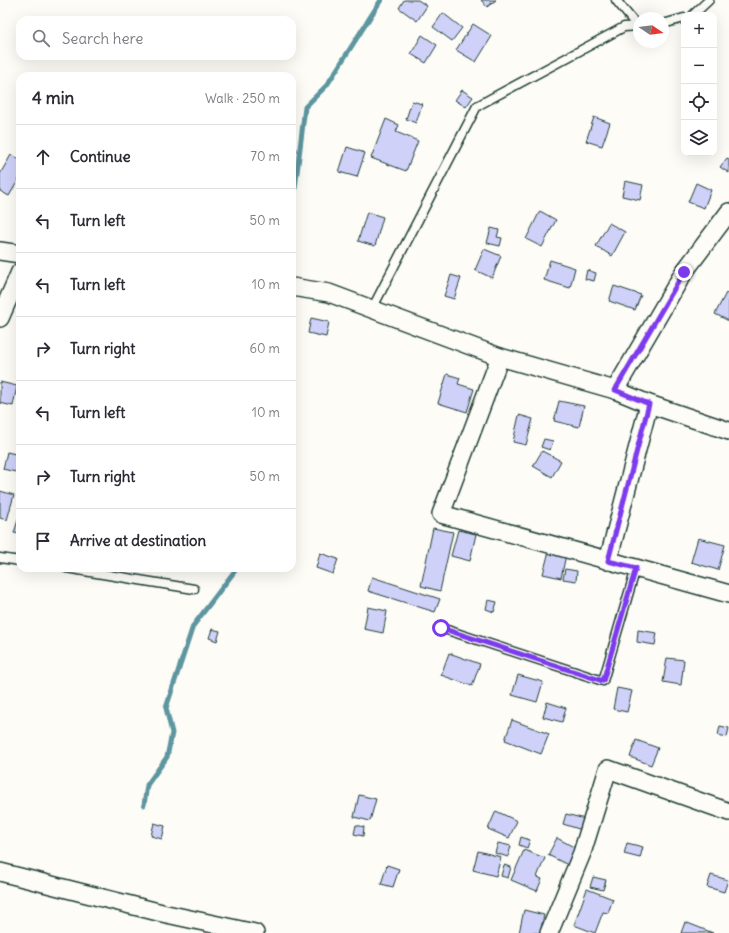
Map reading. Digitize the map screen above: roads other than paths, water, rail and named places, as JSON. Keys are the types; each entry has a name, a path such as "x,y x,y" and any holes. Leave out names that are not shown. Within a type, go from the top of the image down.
{"street":[{"path":"615,390 684,272 729,212"},
{"path":"0,251 16,253"},
{"path":"0,318 16,281"},
{"path":"296,288 329,293 500,357 615,390 649,404 729,431"},
{"path":"500,357 441,514 729,594"},
{"path":"608,561 649,404"},
{"path":"549,933 582,853 608,769 729,812"},
{"path":"0,872 162,913 255,933"}],"lane":[{"path":"616,0 633,20"},
{"path":"697,12 709,0"},
{"path":"669,22 681,19"},
{"path":"372,309 477,106 624,27 633,26"},
{"path":"0,558 16,560"},
{"path":"441,628 603,681 636,568"},
{"path":"91,572 194,589"}],"waterway":[{"path":"296,180 305,107 327,85 381,0"},
{"path":"144,805 147,785 167,757 172,733 166,708 193,626 234,572"}]}
